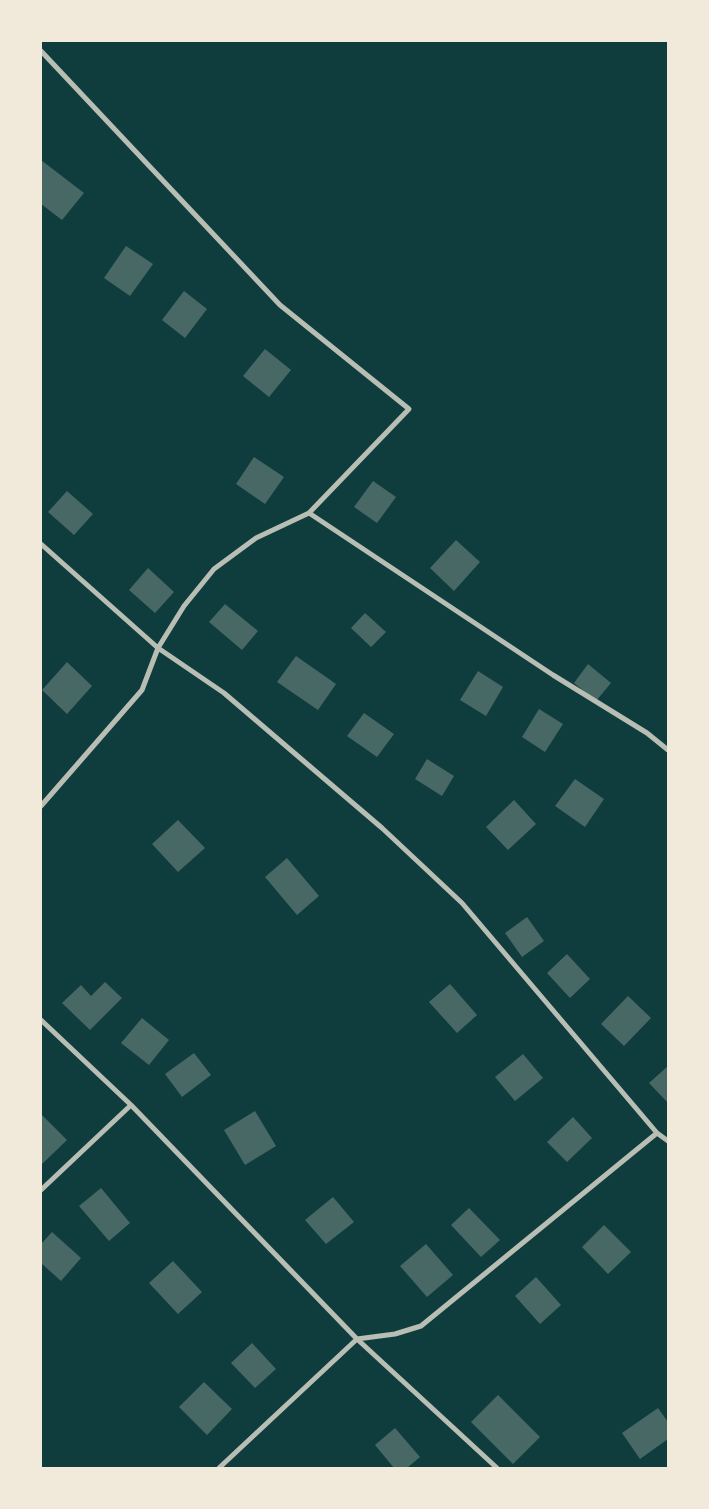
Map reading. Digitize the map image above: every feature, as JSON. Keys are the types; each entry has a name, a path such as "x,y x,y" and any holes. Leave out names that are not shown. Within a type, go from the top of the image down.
{"street":[{"path":"41,52 280,305 409,409 309,513 256,538 214,569 184,606 158,648 142,690 41,806"},
{"path":"309,513 553,675 647,733 668,750"},
{"path":"41,544 158,648 224,692 382,828 462,903 657,1133 668,1141"},
{"path":"41,1020 131,1105 357,1338 497,1468"},
{"path":"41,1190 131,1105"},
{"path":"219,1468 357,1338 395,1334 421,1326 657,1133"}],"building":[{"path":"41,160 84,193 62,220 41,204"},
{"path":"126,246 153,264 130,296 104,278"},
{"path":"184,291 207,309 185,338 162,320"},
{"path":"265,349 291,370 269,397 243,376"},
{"path":"254,457 284,477 265,504 236,484"},
{"path":"373,481 396,497 377,523 354,507"},
{"path":"67,491 93,514 74,535 48,512"},
{"path":"456,540 480,562 454,591 430,568"},
{"path":"148,568 174,592 155,613 129,590"},
{"path":"225,604 258,631 242,650 209,622"},
{"path":"365,613 386,632 371,647 351,628"},
{"path":"296,656 336,684 318,710 277,682"},
{"path":"67,662 92,686 67,714 42,690"},
{"path":"588,664 611,683 596,701 574,683"},
{"path":"478,671 503,687 486,716 460,700"},
{"path":"539,709 563,724 545,752 522,737"},
{"path":"364,713 394,734 377,757 347,736"},
{"path":"427,759 454,776 442,796 415,779"},
{"path":"575,779 604,799 585,827 555,806"},
{"path":"514,800 536,824 508,850 486,827"},
{"path":"178,820 205,848 178,872 152,844"},
{"path":"287,858 319,896 297,915 265,877"},
{"path":"527,917 544,941 522,957 505,933"},
{"path":"567,954 590,979 570,998 547,973"},
{"path":"105,982 122,998 90,1030 62,1003 81,985 91,996"},
{"path":"450,984 477,1015 457,1033 429,1002"},
{"path":"628,996 651,1018 624,1046 601,1024"},
{"path":"142,1018 169,1040 149,1065 121,1043"},
{"path":"194,1053 211,1075 182,1097 165,1074"},
{"path":"523,1054 543,1078 515,1101 495,1077"},
{"path":"668,1066 668,1103 649,1083"},
{"path":"255,1111 276,1146 245,1165 224,1130"},
{"path":"41,1114 67,1140 41,1165"},
{"path":"573,1117 592,1138 567,1162 547,1142"},
{"path":"101,1188 130,1223 109,1241 79,1206"},
{"path":"333,1197 354,1222 326,1244 305,1220"},
{"path":"469,1208 500,1240 481,1257 451,1225"},
{"path":"604,1225 631,1252 608,1274 582,1247"},
{"path":"52,1232 81,1258 61,1281 41,1263 41,1244"},
{"path":"426,1244 453,1275 427,1297 400,1266"},
{"path":"173,1261 202,1292 178,1314 149,1283"},
{"path":"536,1277 561,1305 540,1324 515,1296"},
{"path":"252,1343 276,1369 255,1388 231,1363"},
{"path":"204,1382 232,1409 207,1435 179,1407"},
{"path":"498,1395 540,1437 513,1464 471,1422"},
{"path":"658,1408 668,1422 668,1439 640,1459 622,1433"},
{"path":"395,1428 420,1457 407,1468 394,1468 375,1445"}]}
